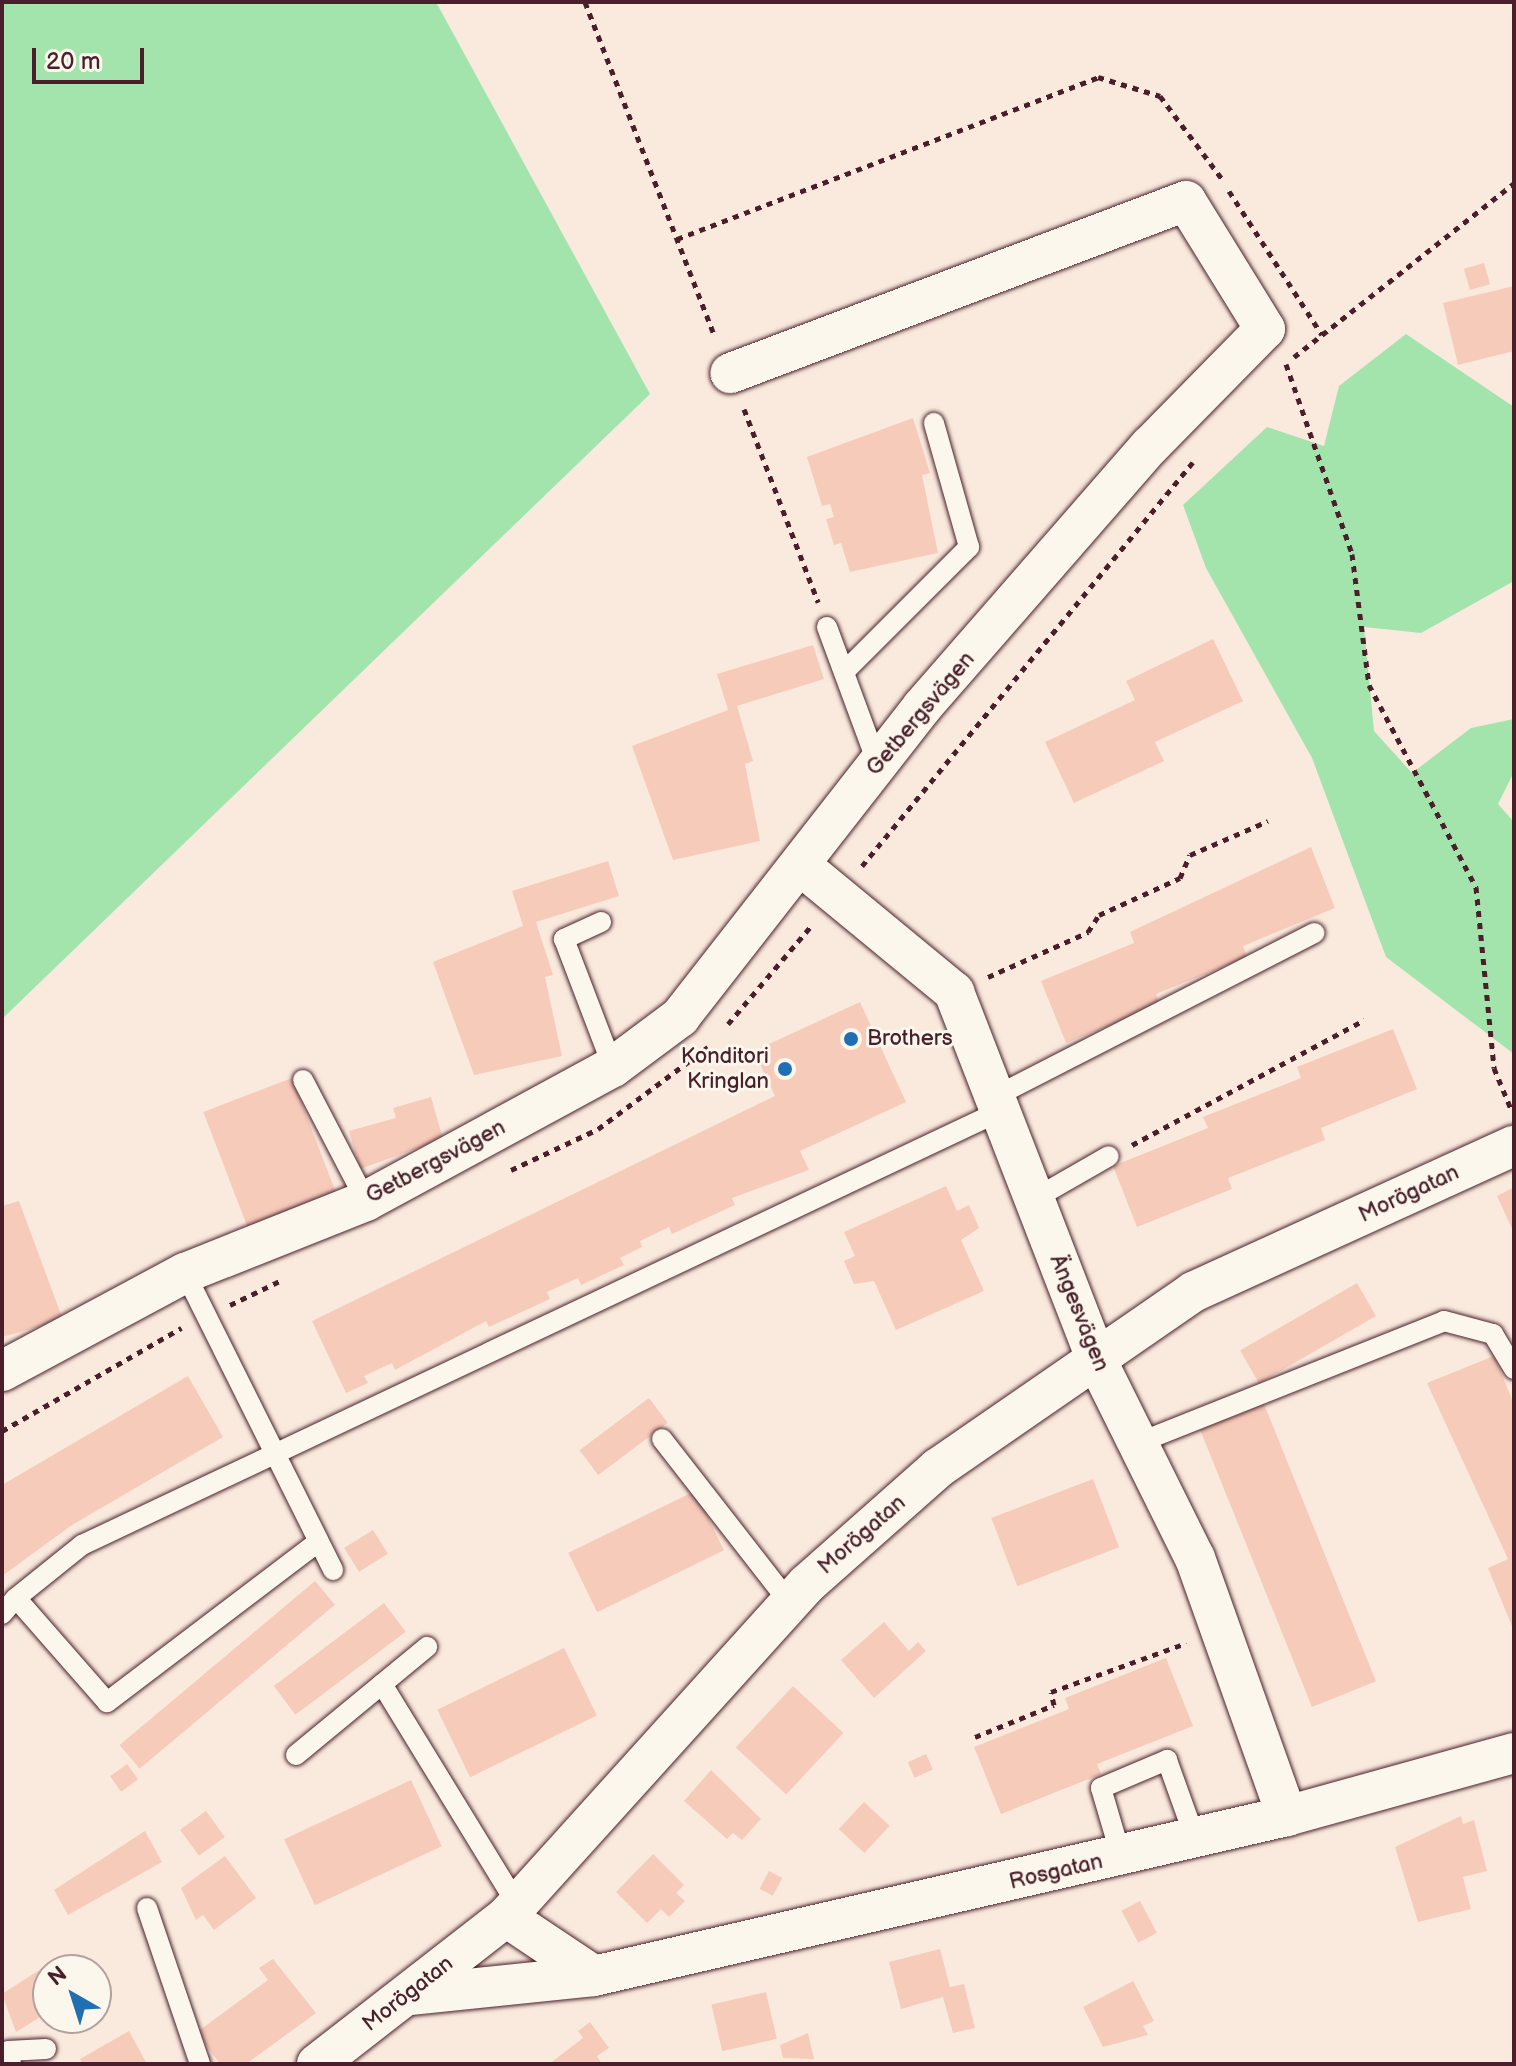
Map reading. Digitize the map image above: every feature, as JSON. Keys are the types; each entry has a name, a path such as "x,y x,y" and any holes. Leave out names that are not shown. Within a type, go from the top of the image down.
{"street":[{"name":"Getbergsvägen","path":"2,1371 185,1273 366,1201 613,1067 680,1017 878,765 1150,446 1265,329 1186,201 730,373"},
{"name":"Ängesvägen","path":"800,865 954,992 1096,1359 1138,1443 1221,1631 1287,1816"},
{"name":"Morögatan","path":"317,2064 410,1995 511,1910 789,1602 938,1468 1193,1292 1514,1146"},
{"name":"Rosgatan","path":"410,1995 594,1976 1287,1816 1514,1753"},
{"path":"511,1910 594,1976"}],"lane":[{"path":"844,672 969,547 934,423"},
{"path":"827,627 878,765"},
{"path":"601,922 564,939 613,1067"},
{"path":"318,1542 107,1702 9,1606 82,1545 997,1104 1314,933"},
{"path":"303,1080 366,1201"},
{"path":"1034,1199 1109,1156"},
{"path":"185,1273 270,1454 333,1570"},
{"path":"1138,1443 1444,1321 1493,1334 1514,1369"},
{"path":"662,1439 789,1602"},
{"path":"296,1755 427,1647"},
{"path":"382,1684 511,1910"},
{"path":"1121,1856 1101,1788 1167,1760 1195,1838"},
{"path":"147,1908 200,2064"},
{"path":"11,2064 8,2051 46,2049"}],"path":[{"path":"585,2 827,627"},
{"path":"677,239 1098,77 1160,96 1322,335"},
{"path":"1286,364 1352,554 1369,685 1476,887 1494,1068 1514,1118"},
{"path":"954,992 1088,932 1099,915 1180,878 1190,855 1268,821"},
{"path":"1109,1156 1364,1020"},
{"path":"975,1737 1054,1705 1051,1692 1221,1631"}],"green space":[{"path":"2,2 436,2 650,394 2,1019"},
{"path":"1406,334 1514,407 1514,581 1421,633 1364,627 1374,731 1412,773 1471,728 1514,719 1514,772 1498,804 1514,822 1514,1054 1386,957 1312,758 1206,568 1183,505 1267,427 1324,446 1339,386"}],"building":[{"path":"1484,263 1490,284 1470,290 1464,269"},
{"path":"1514,286 1514,351 1458,365 1443,303"},
{"path":"913,418 930,473 922,475 938,553 850,572 841,543 834,545 826,519 834,517 830,504 822,506 807,457"},
{"path":"1213,639 1243,701 1155,742 1164,761 1074,803 1045,742 1135,700 1126,681"},
{"path":"813,645 824,679 737,706 753,761 745,764 760,841 673,860 632,746 728,710 717,674"},
{"path":"1311,847 1335,908 1243,946 1247,957 1156,994 1160,1005 1066,1043 1041,981 1134,943 1130,932"},
{"path":"608,861 619,896 536,922 553,975 545,977 562,1056 474,1075 433,962 523,926 512,891"},
{"path":"860,1002 906,1102 800,1151 809,1170 732,1198 735,1205 672,1234 669,1227 640,1241 642,1247 620,1258 624,1265 581,1285 578,1278 547,1292 550,1299 489,1327 486,1321 395,1370 392,1363 364,1376 368,1383 346,1393 312,1321 775,1096 754,1051"},
{"path":"1393,1029 1417,1089 1321,1128 1325,1140 1228,1178 1232,1189 1137,1227 1113,1166 1208,1128 1203,1117 1301,1078 1297,1067"},
{"path":"292,1078 337,1195 248,1229 203,1112"},
{"path":"431,1097 443,1139 360,1169 349,1131 396,1118 393,1108"},
{"path":"946,1186 957,1211 969,1205 979,1228 961,1240 984,1291 896,1330 874,1281 854,1284 844,1261 855,1256 844,1232"},
{"path":"1514,1187 1514,1233 1497,1196"},
{"path":"19,1201 63,1320 2,1337 2,1206"},
{"path":"1357,1283 1376,1316 1259,1383 1240,1350"},
{"path":"1494,1356 1514,1404 1514,1631 1488,1568 1508,1559 1427,1383"},
{"path":"188,1376 223,1437 72,1525 2,1576 2,1485"},
{"path":"649,1398 668,1423 598,1475 580,1450"},
{"path":"1264,1404 1376,1681 1312,1707 1200,1430"},
{"path":"1093,1479 1119,1547 1017,1586 991,1518"},
{"path":"695,1491 724,1550 597,1612 568,1553"},
{"path":"373,1530 388,1554 359,1572 344,1548"},
{"path":"315,1581 335,1605 140,1769 120,1745"},
{"path":"384,1603 406,1632 295,1715 274,1686"},
{"path":"884,1622 909,1651 918,1642 926,1651 874,1698 841,1660"},
{"path":"564,1648 597,1715 470,1777 437,1710"},
{"path":"1166,1658 1193,1726 1097,1764 1101,1774 1001,1814 974,1747 1069,1709 1065,1698"},
{"path":"793,1686 843,1733 786,1794 736,1747"},
{"path":"926,1754 933,1770 915,1778 908,1762"},
{"path":"127,1764 138,1779 121,1792 110,1776"},
{"path":"711,1770 761,1819 742,1840 733,1833 727,1839 684,1801"},
{"path":"411,1780 442,1846 315,1905 284,1839"},
{"path":"864,1802 890,1826 864,1853 839,1829"},
{"path":"206,1811 225,1837 199,1856 180,1830"},
{"path":"1461,1816 1463,1824 1474,1820 1487,1871 1463,1877 1471,1909 1418,1922 1395,1847"},
{"path":"145,1831 162,1862 68,1915 54,1890"},
{"path":"653,1854 684,1885 676,1893 685,1901 669,1917 661,1909 647,1923 616,1892"},
{"path":"225,1856 256,1898 214,1930 203,1915 196,1920 181,1888"},
{"path":"769,1871 782,1878 773,1896 760,1889"},
{"path":"1140,1901 1157,1933 1138,1943 1121,1911"},
{"path":"940,1949 950,1987 964,1984 975,2028 953,2033 943,1997 901,2009 889,1962"},
{"path":"273,1959 316,2013 246,2064 220,2064 197,2032 268,1980 259,1968"},
{"path":"32,1975 32,2022 16,2032 2,1994"},
{"path":"1133,1981 1154,2021 1143,2026 1148,2035 1103,2047 1083,2007"},
{"path":"766,1992 777,2039 722,2051 711,2005"},
{"path":"590,2022 609,2048 597,2056 602,2064 549,2064 583,2038 578,2031"},
{"path":"129,2031 147,2064 83,2064 80,2059"},
{"path":"808,2033 814,2059 783,2058 780,2045"}],"place":[{"name":"Brothers","path":"851,1039"},
{"name":"Konditori Kringlan","path":"785,1069"}]}
